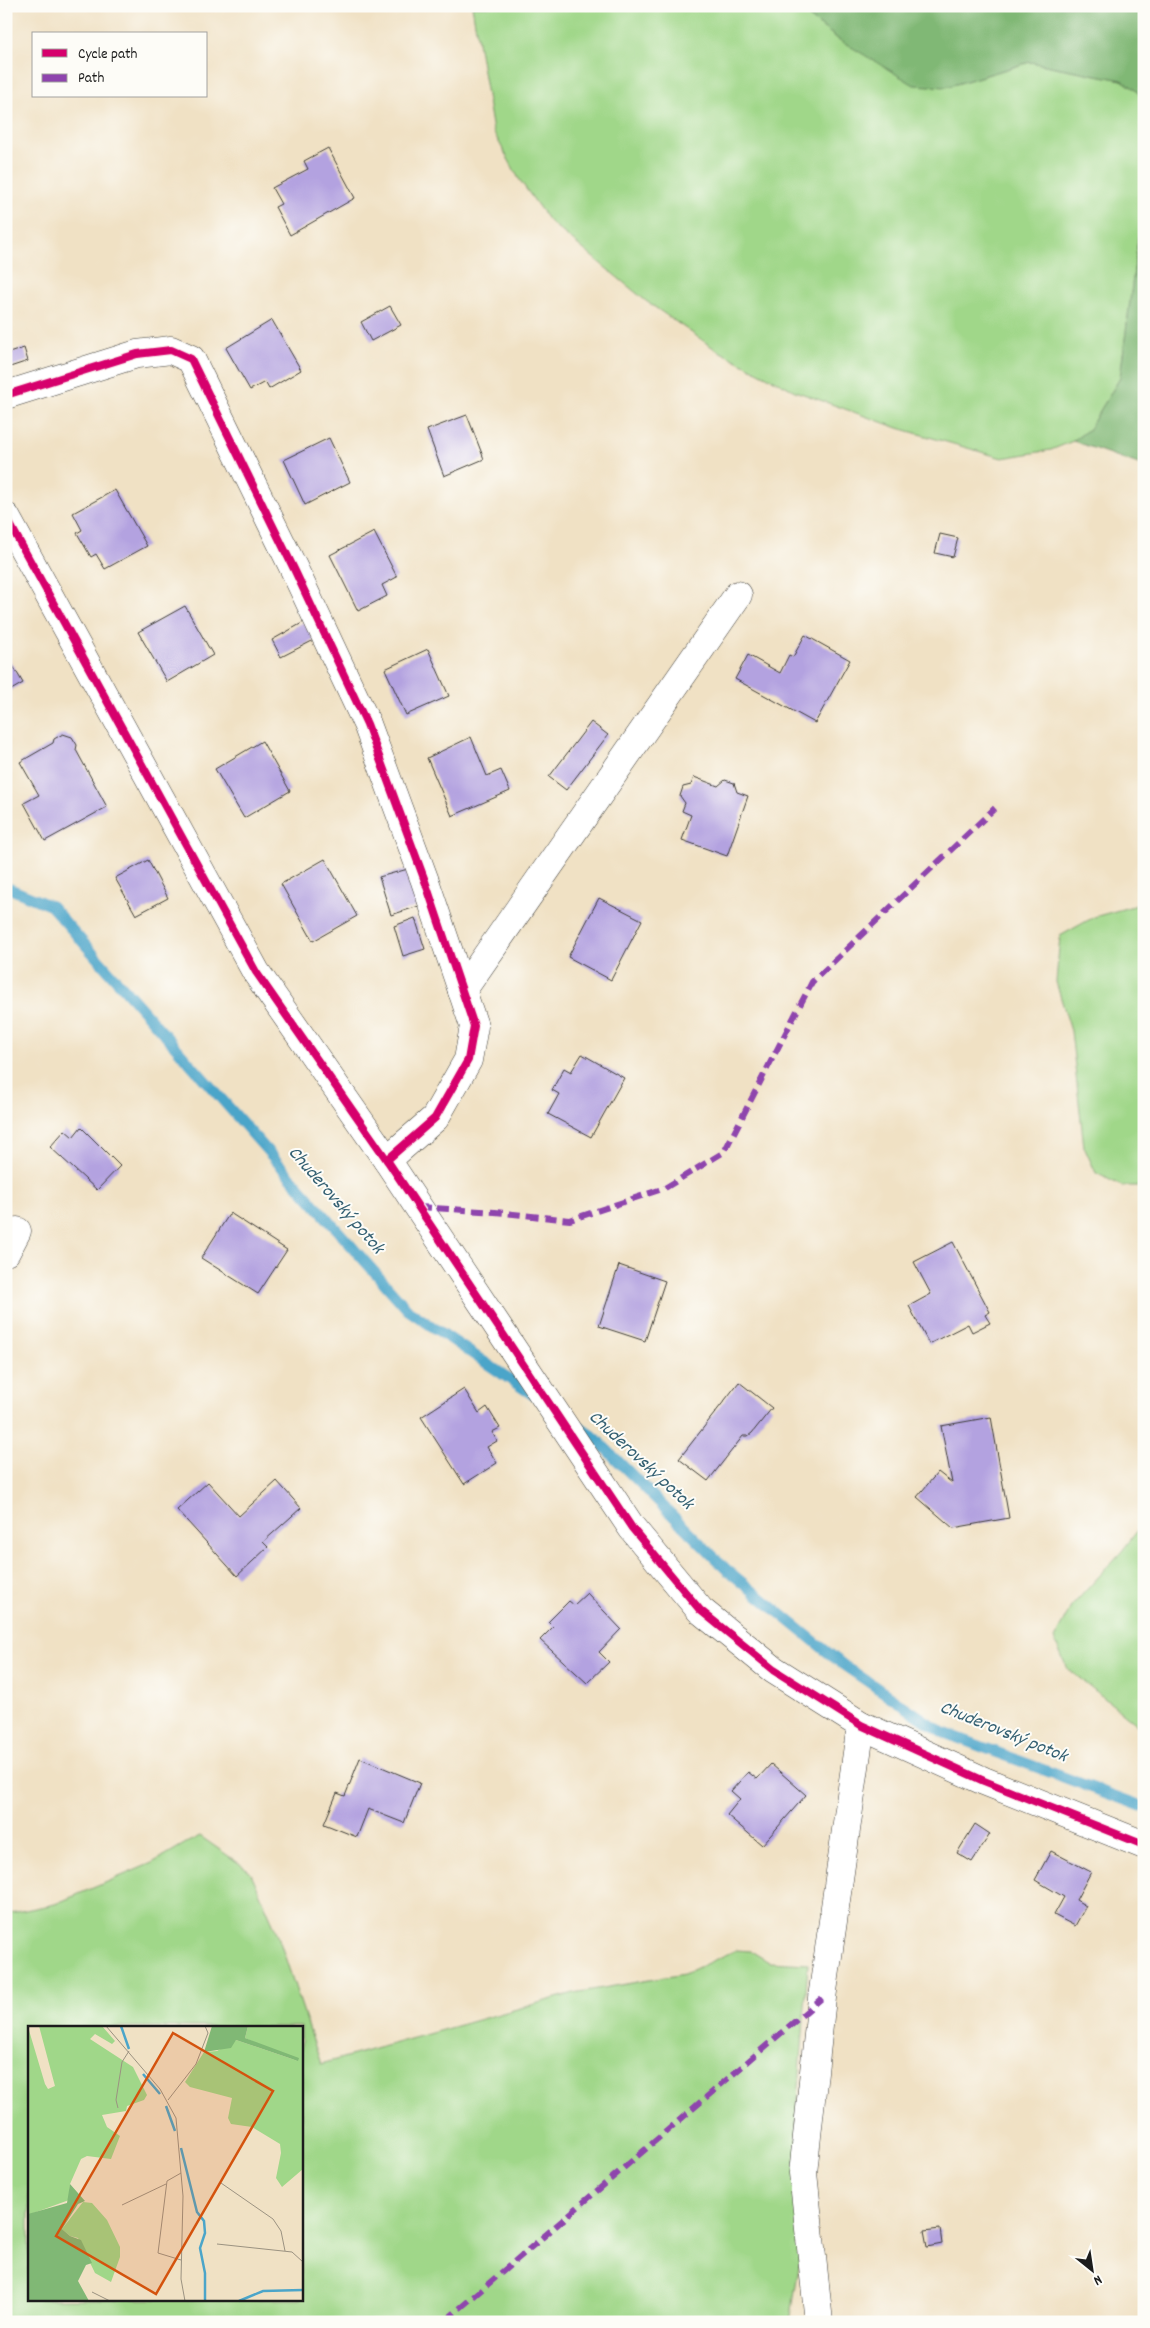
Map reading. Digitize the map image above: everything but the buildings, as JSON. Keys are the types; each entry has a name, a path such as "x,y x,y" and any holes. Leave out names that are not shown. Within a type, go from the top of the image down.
{"street":[{"path":"6,395 137,354 171,350 191,359 294,569 367,724 425,881 474,1026 468,1060 435,1118 387,1160"},
{"path":"6,517 256,972 387,1160 632,1528 700,1610 774,1670 861,1725 984,1781 1144,1845"},
{"path":"462,990 738,595"},
{"path":"819,2322 803,2173 822,1998 861,1725"}],"green space":[{"path":"472,6 795,6 838,39 946,87 1030,62 1122,80 1136,90 1144,101 1144,193 1120,378 1089,429 1073,441 1051,450 1002,458 898,428 795,391 715,349 646,301 549,221 519,179 493,131"},
{"path":"795,6 1144,6 1144,101 1136,90 1122,80 1030,62 946,87 914,85 838,39"},
{"path":"1144,193 1144,466 1073,441 1089,429 1120,378"},
{"path":"1144,903 1144,1186 1122,1186 1096,1173 1084,1147 1071,1031 1056,982 1060,936 1094,917"},
{"path":"1144,1522 1144,1730 1067,1668 1054,1639 1071,1607 1122,1551"},
{"path":"200,1836 250,1871 276,1930 321,2064 574,1993 684,1974 736,1950 751,1951 769,1962 808,1964 797,2114 802,2249 791,2316 788,2322 6,2322 6,1914 55,1904 152,1863"}],"waterway":[{"name":"Chuderovský potok","path":"6,887 51,906 408,1310 533,1395"},
{"name":"Chuderovský potok","path":"569,1419 591,1434 726,1569 842,1664 942,1732 1144,1807"}],"marked path":[{"path":"419,1207 495,1212 570,1220 665,1188 724,1152 812,982 995,808"},
{"path":"448,2322 452,2315 822,1998"}],"cycle path":[{"path":"6,395 137,354 171,350 191,359 294,569 367,724 425,881 474,1026 468,1060 435,1118 387,1160"},
{"path":"6,517 256,972 387,1160 632,1528 700,1610 774,1670 861,1725 984,1781 1144,1845"}]}
